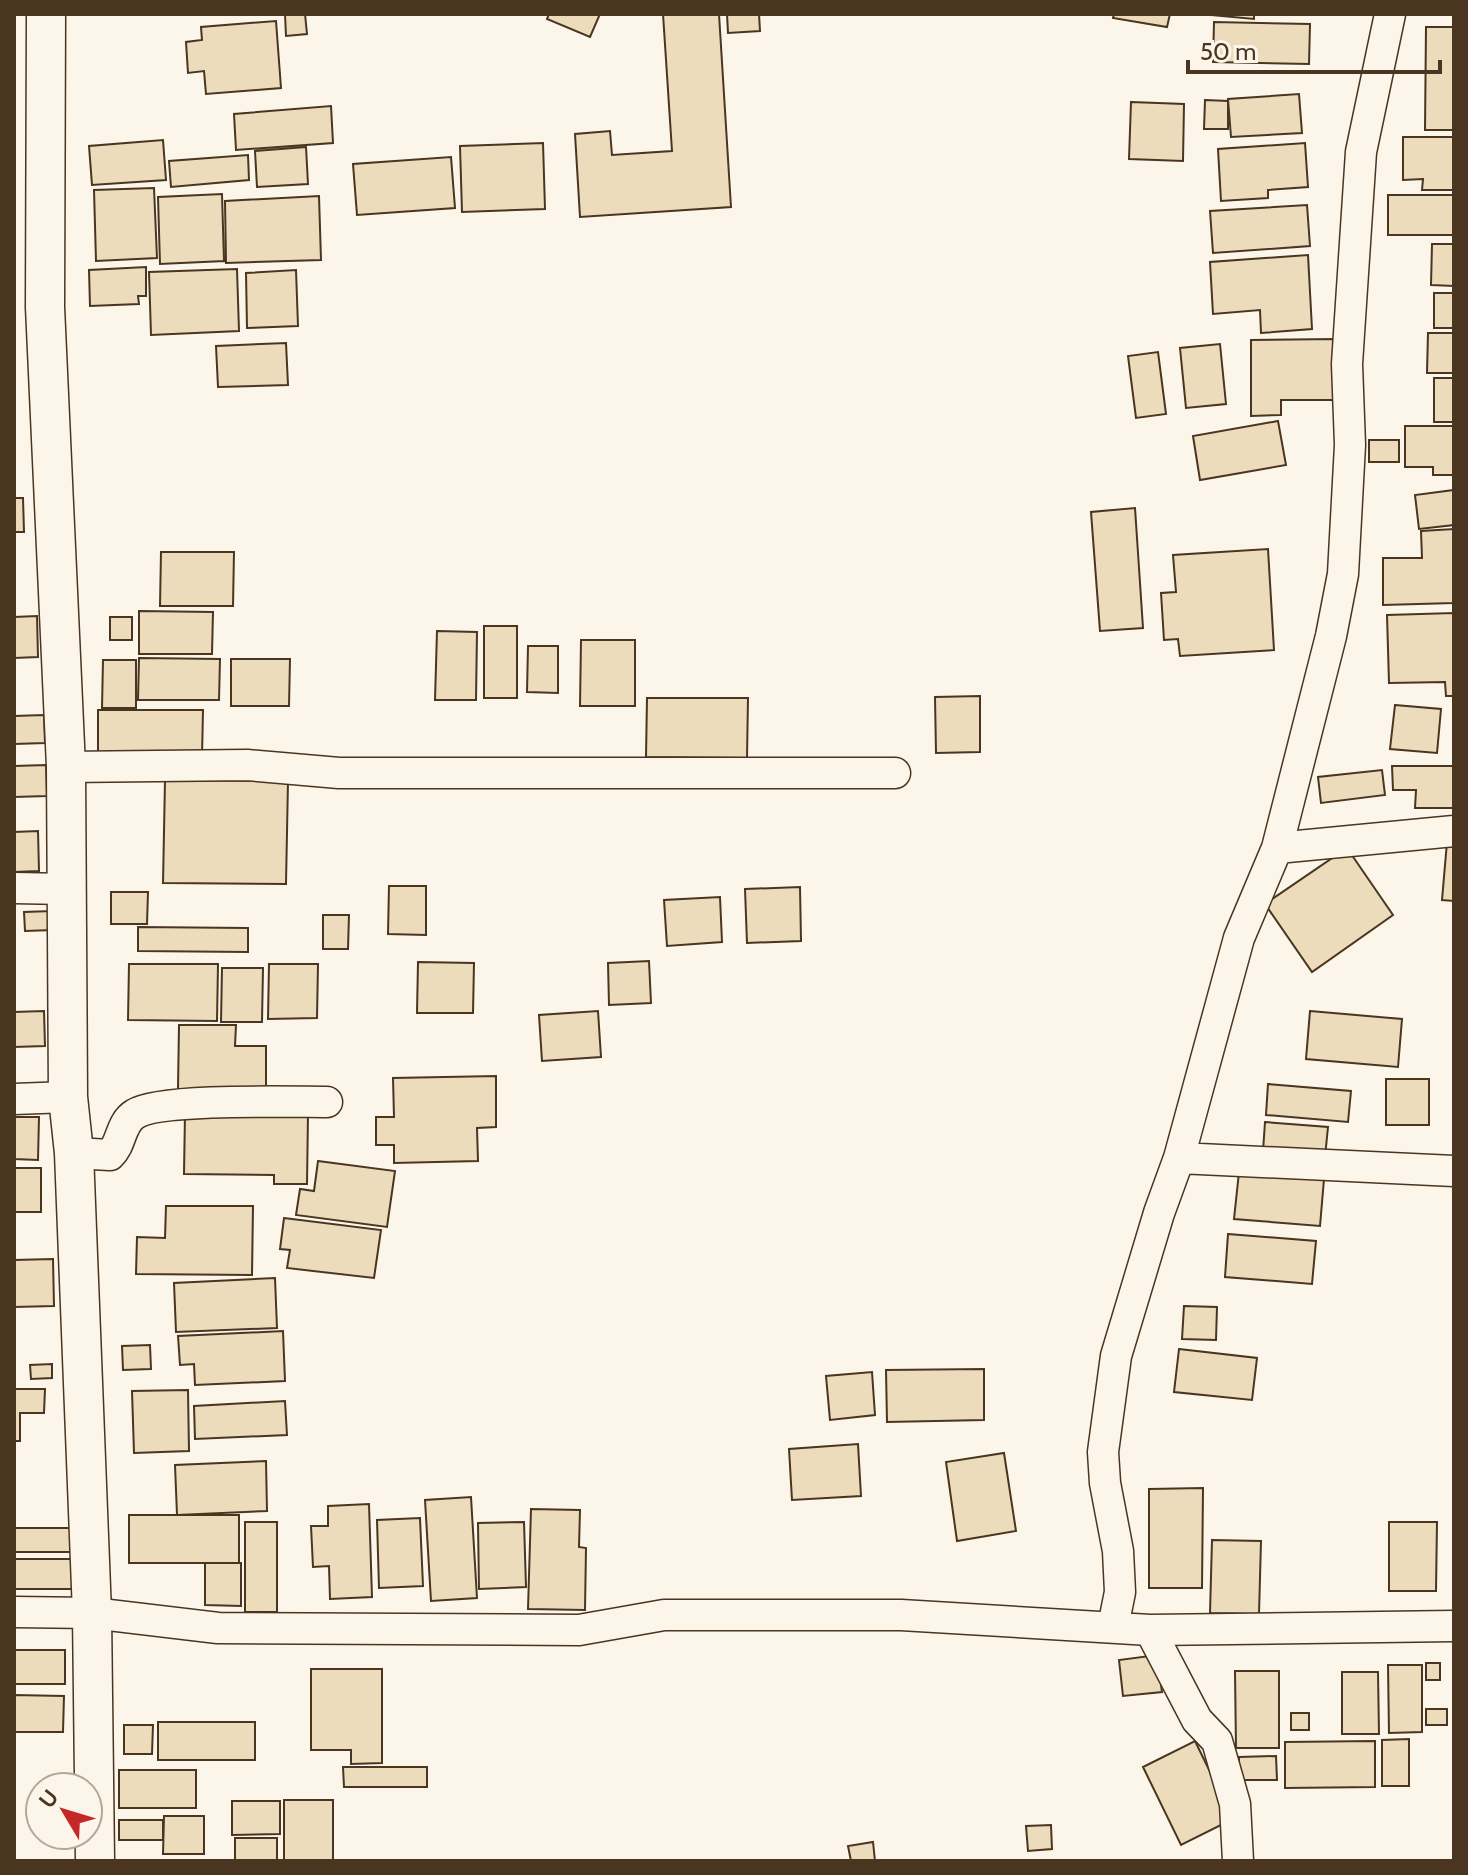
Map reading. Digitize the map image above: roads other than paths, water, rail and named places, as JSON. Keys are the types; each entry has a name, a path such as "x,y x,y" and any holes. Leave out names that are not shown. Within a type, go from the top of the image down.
{"street":[{"path":"46,14 45,307 66,767 68,1097 74,1153 92,1613 95,1861"},
{"path":"1113,1627 1120,1592 1118,1551 1105,1483 1103,1452 1116,1356 1179,1158 1239,938 1277,848 1331,636 1343,574 1350,445 1347,364 1361,152 1390,14"},
{"path":"66,767 247,765 339,773 895,773"},
{"path":"1277,848 1454,831"},
{"path":"14,888 67,889"},
{"path":"14,1099 68,1097"},
{"path":"74,1153 110,1155 115,1151 129,1119 137,1112 161,1107 241,1102 327,1102"},
{"path":"1179,1158 1454,1171"},
{"path":"14,1612 92,1613 218,1628 579,1630 664,1615 901,1615 1150,1630 1454,1626"},
{"path":"1150,1630 1197,1720 1217,1741 1235,1804 1238,1861"}]}
